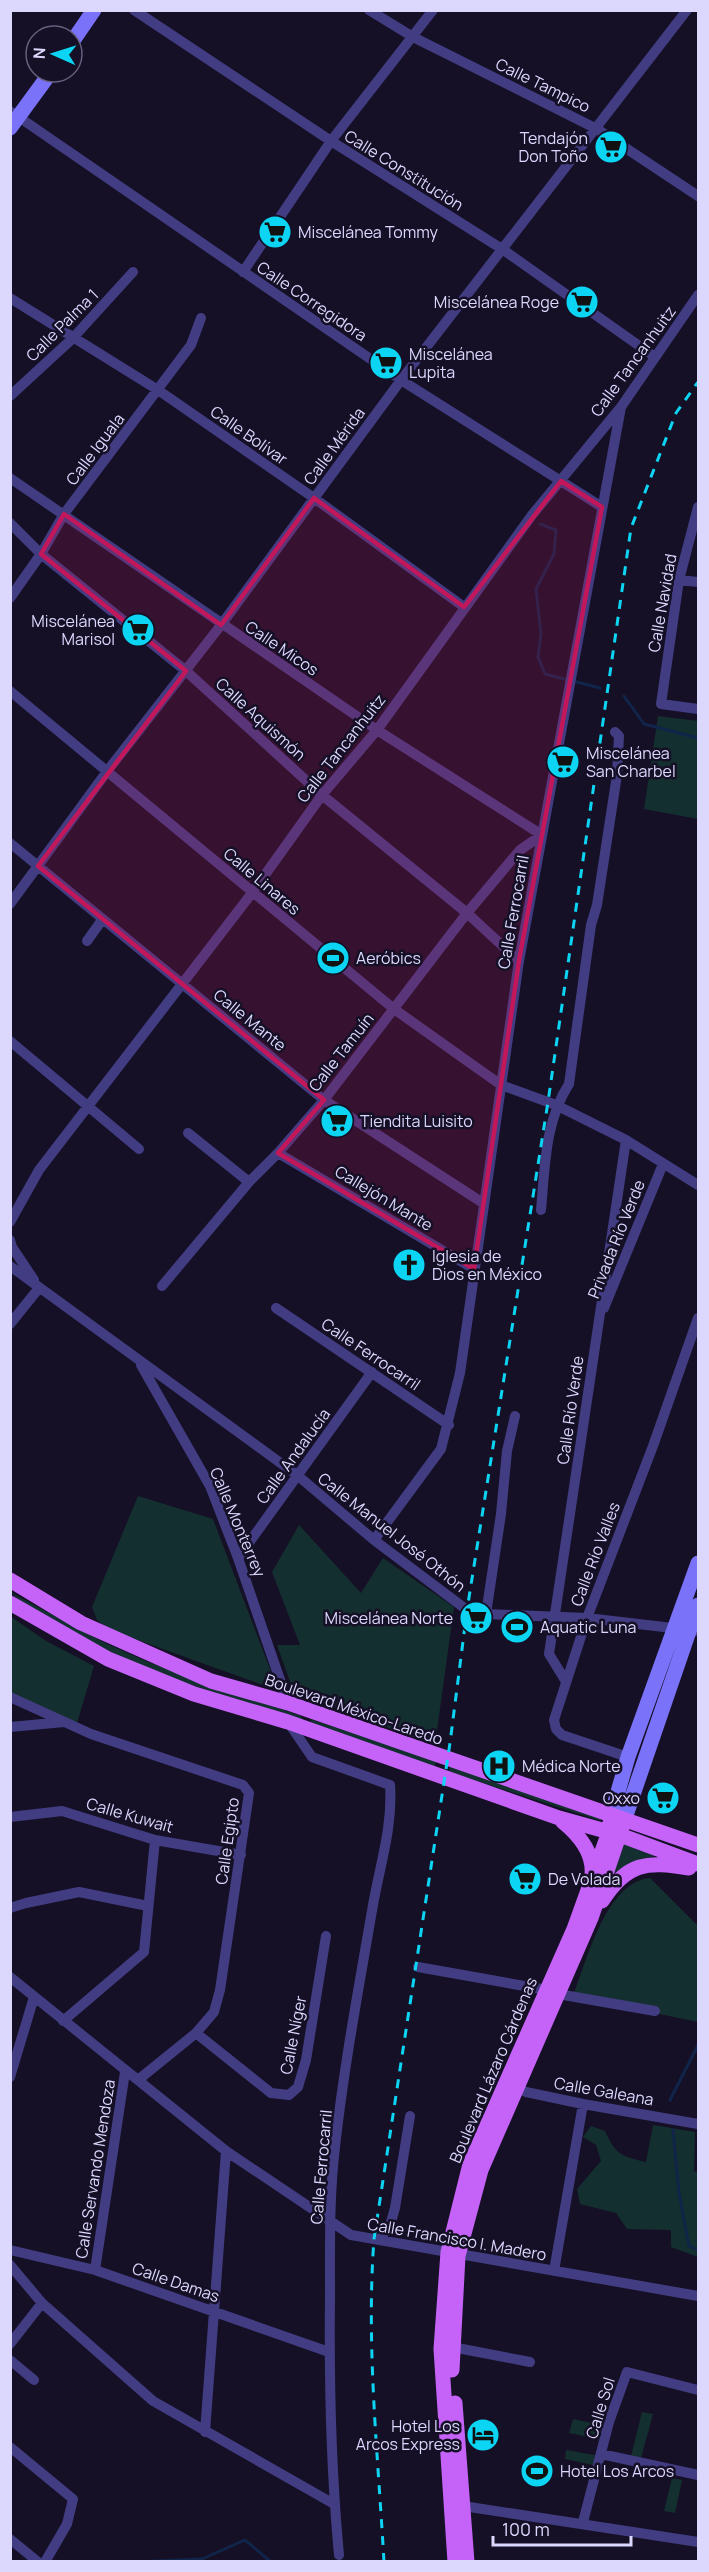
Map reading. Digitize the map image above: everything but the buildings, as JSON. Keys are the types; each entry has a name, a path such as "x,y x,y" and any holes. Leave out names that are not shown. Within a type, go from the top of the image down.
{"main road":[{"path":"84,25 94,10"},
{"path":"13,119 41,84"},
{"path":"616,1826 687,1630 699,1563"},
{"name":"Boulevard México-Laredo","path":"10,1580 81,1623 211,1681 288,1703 616,1826 699,1864"},
{"name":"Boulevard México-Laredo","path":"12,1605 108,1659 194,1694 288,1722 559,1818 616,1826 699,1845"},
{"path":"616,1826 628,1757 699,1605"},
{"path":"559,1818 578,1835 590,1856 592,1870 590,1888"},
{"name":"Boulevard Lázaro Cárdenas","path":"553,1992 590,1888 616,1826"},
{"name":"Boulevard Lázaro Cárdenas","path":"455,2562 441,2349 453,2254 470,2164 511,2085 553,1992 591,1918 616,1826"},
{"path":"591,1918 612,1886 624,1875 642,1866 654,1863 699,1870"},
{"name":"Boulevard Lázaro Cárdenas","path":"453,2254 452,2347 467,2562"}],"street":[{"name":"Calle Constitución","path":"134,10 331,141 502,249 655,357"},
{"name":"Calle Tampico","path":"369,10 413,37 597,129 699,196"},
{"path":"243,272 331,141 433,10"},
{"name":"Calle Mérida","path":"10,904 108,770 221,625 401,380 687,10"},
{"name":"Calle Corregidora","path":"13,119 401,380 602,507"},
{"name":"Calle Palma 1","path":"10,396 72,339 133,272"},
{"name":"Calle Tancanhuitz","path":"10,1222 21,1198 39,1170 252,893 322,795 377,730 464,607 621,407 699,295"},
{"name":"Calle Bolívar","path":"10,298 72,339 159,390 314,498 464,607"},
{"name":"Calle Iguala","path":"10,598 41,554 64,514 159,390 190,345 201,318"},
{"name":"Calle Ferrocarril","path":"374,1540 441,1449 449,1425 459,1373 519,961 621,407"},
{"name":"Calle Micos","path":"10,478 377,730 542,835"},
{"name":"Calle Navidad","path":"699,507 679,580 661,704 699,710"},
{"name":"Calle Aquismón","path":"10,523 41,554 186,671 322,795 467,913 519,961"},
{"path":"679,580 699,582"},
{"name":"Calle Linares","path":"10,691 394,1009 501,1085 556,1105 626,1140 699,1185"},
{"path":"542,1210 550,1127 556,1105 569,1084 591,925 597,905 617,775 619,736 615,732"},
{"name":"Calle Tamuín","path":"162,1286 249,1182 278,1153 324,1100 467,913 520,850 542,835"},
{"name":"Calle Mante","path":"10,843 324,1100 483,1203"},
{"path":"87,940 102,920"},
{"path":"10,1041 139,1149"},
{"path":"188,1133 249,1182"},
{"name":"Calle Río Verde","path":"565,1680 549,1654 626,1140"},
{"name":"Callejón Mante","path":"278,1153 474,1269"},
{"name":"Privada Río Verde","path":"597,1324 663,1164"},
{"path":"10,1204 21,1198"},
{"path":"10,1240 12,1247 39,1288 10,1324"},
{"name":"Calle Manuel José Othón","path":"10,1266 297,1475 374,1540 467,1610 486,1614 586,1618 687,1630"},
{"name":"Calle Ferrocarril","path":"276,1308 449,1425"},
{"name":"Calle Río Valles","path":"628,1757 562,1735 556,1729 554,1720 586,1618 653,1446 699,1318"},
{"name":"Calle Monterrey","path":"139,1362 210,1486 238,1558 288,1703"},
{"name":"Calle Andalucía","path":"238,1558 372,1372"},
{"path":"486,1614 501,1514 507,1451 515,1416"},
{"name":"Calle Egipto","path":"10,1697 66,1722 166,1761 243,1785 249,1793 220,1990 214,2012 196,2033 138,2080"},
{"path":"10,1727 66,1722"},
{"name":"Calle Ferrocarril","path":"288,1722 312,1757 390,1785 387,1845 353,2024 334,2148 330,2218 329,2352 334,2504 339,2556"},
{"name":"Calle Kuwait","path":"10,1817 62,1811 155,1840 241,1855"},
{"path":"63,2021 144,1952 155,1840"},
{"path":"10,1908 79,1892 148,1905"},
{"name":"Calle Níger","path":"196,2033 270,2093 289,2095 298,2086 306,2060 326,1936"},
{"path":"418,1967 655,2011"},
{"name":"Calle Francisco I. Madero","path":"10,1977 125,2072 226,2151 330,2218 351,2235 699,2296"},
{"path":"10,2077 34,1997"},
{"name":"Calle Servando Mendoza","path":"95,2270 125,2072"},
{"name":"Calle Galeana","path":"511,2085 583,2103 699,2124"},
{"path":"554,2271 583,2103"},
{"path":"380,2240 391,2222 395,2208 410,2116"},
{"path":"205,2432 226,2151"},
{"name":"Calle Damas","path":"10,2250 95,2270 329,2352"},
{"path":"10,2265 42,2303 153,2401 334,2504"},
{"path":"10,2343 42,2303"},
{"path":"452,2347 530,2362"},
{"path":"10,2361 34,2380"},
{"name":"Calle Sol","path":"583,2522 627,2372 699,2390"},
{"path":"10,2447 73,2499 68,2524 45,2562"},
{"path":"602,2454 699,2475"},
{"path":"463,2505 699,2542"},
{"path":"10,2538 38,2562"}],"highlighted area":[{"path":"561,481 602,507 519,961 474,1269 278,1153 324,1100 38,866 186,671 41,554 64,514 221,625 314,498 464,607"}],"green space":[{"path":"658,716 698,721 698,819 644,809"},
{"path":"138,1496 213,1519 273,1677 263,1685 107,1629 97,1620 92,1607"},
{"path":"299,1525 361,1593 383,1558 454,1607 435,1745 294,1693 277,1645 300,1645 272,1572"},
{"path":"10,1592 105,1643 148,1662 301,1716 304,1723 166,1676 109,1652 30,1609"},
{"path":"10,1616 46,1641 94,1666 77,1723 11,1699"},
{"path":"310,1719 436,1761 435,1767 312,1725"},
{"path":"450,1765 600,1818 601,1821 449,1772"},
{"path":"625,1842 658,1855 633,1862 614,1873"},
{"path":"650,1878 698,1926 698,2022 573,1996 592,1944 610,1908 621,1893 635,1883"},
{"path":"653,2125 695,2132 694,2171 698,2173 698,2257 671,2247 671,2230 627,2229 616,2213 580,2204 577,2189 601,2161 596,2145 583,2137 591,2126 605,2131 620,2153 646,2162"},
{"path":"642,2412 653,2414 641,2458 631,2456"},
{"path":"573,2419 602,2425 599,2439 569,2433"},
{"path":"566,2450 595,2455 593,2465 565,2459"},
{"path":"672,2478 682,2480 675,2513 664,2511"}],"water":[{"name":"Aquatic Luna","path":"501,1621 534,1622 533,1634 501,1633"}],"waterway":[{"path":"540,524 556,530 554,554 536,589 541,634 538,657 545,674 568,680"},
{"path":"573,681 600,688"},
{"path":"624,696 644,724 698,738"},
{"path":"670,2100 698,2045"},
{"path":"673,2130 679,2193 689,2246 698,2250"},
{"path":"134,2562 202,2559 245,2540 271,2562"}],"railway":[{"path":"384,2562 372,2360 374,2239 450,1743 467,1610 548,1102 631,528 676,413 698,382"}],"place":[{"name":"Tendajón Don Toño","path":"611,147"},
{"name":"Miscelánea Tommy","path":"275,232"},
{"name":"Miscelánea Roge","path":"582,302"},
{"name":"Miscelánea Lupita","path":"386,363"},
{"name":"Miscelánea Marisol","path":"138,630"},
{"name":"Miscelánea San Charbel","path":"563,762"},
{"name":"Aeróbics","path":"333,958"},
{"name":"Tiendita Luisito","path":"337,1121"},
{"name":"Iglesia de Dios en México","path":"409,1265"},
{"name":"Miscelánea Norte","path":"476,1618"},
{"name":"Aquatic Luna","path":"517,1627"},
{"name":"Médica Norte","path":"499,1766"},
{"name":"Oxxo","path":"663,1798"},
{"name":"De Volada","path":"525,1879"},
{"name":"Hotel Los Arcos Express","path":"483,2435"},
{"name":"Hotel Los Arcos","path":"537,2471"}]}
